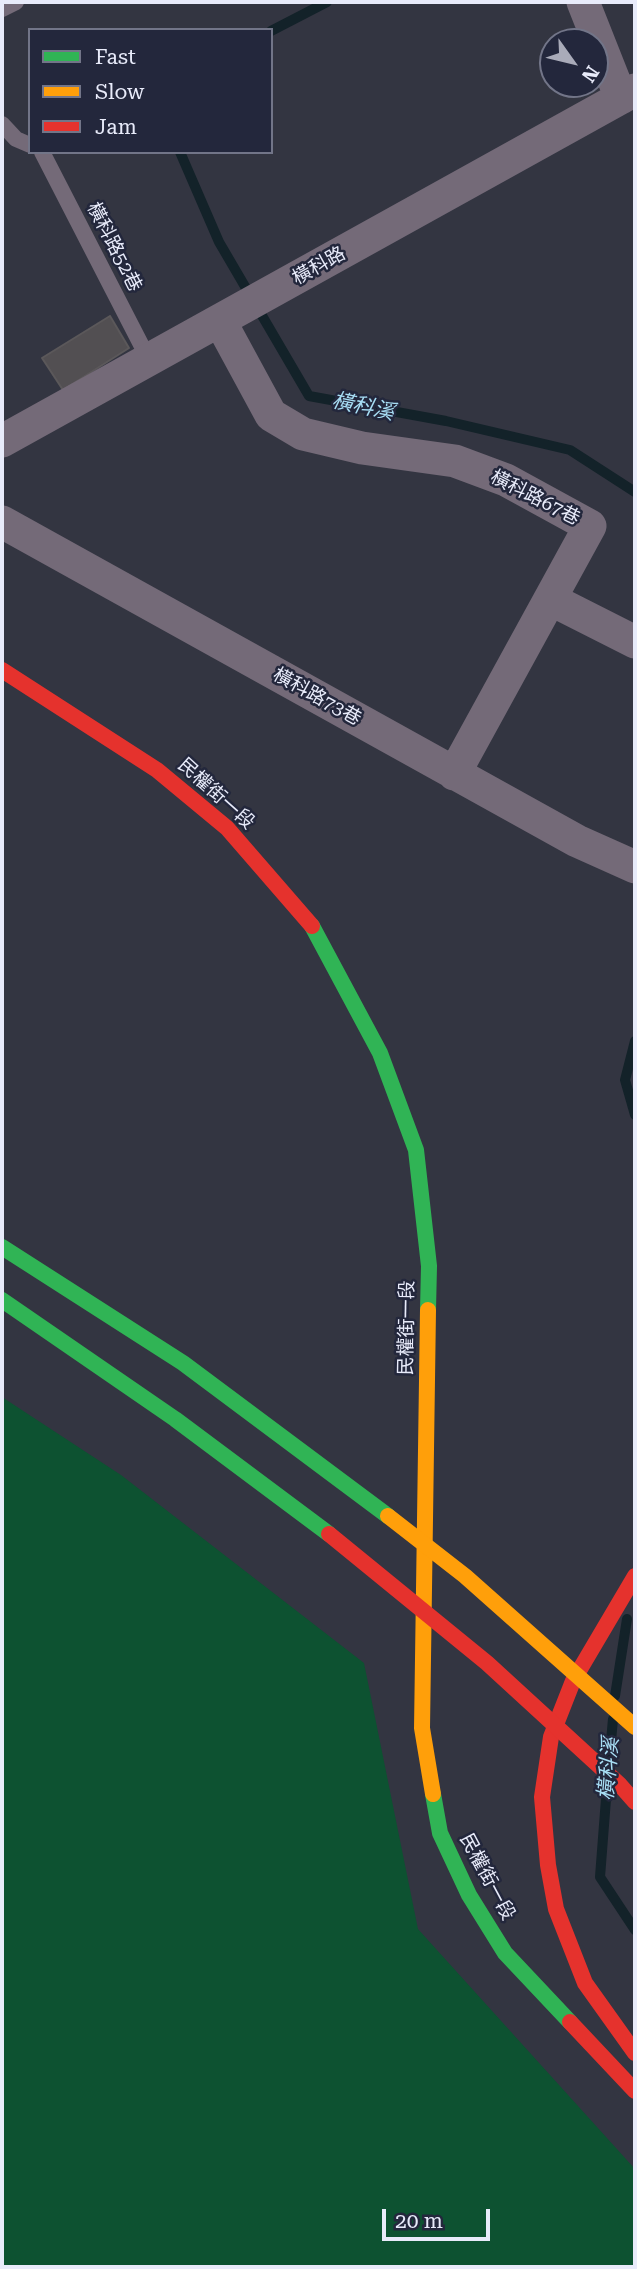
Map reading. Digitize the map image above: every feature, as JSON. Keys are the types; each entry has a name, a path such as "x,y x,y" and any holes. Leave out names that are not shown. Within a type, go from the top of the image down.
{"main road":[{"name":"民權街一段","path":"2,670 157,770 227,828 311,923 380,1054 416,1150 429,1266 422,1728 440,1833 469,1895 505,1953 635,2091"},
{"path":"2,1247 183,1363 345,1482 465,1576 635,1727"},
{"path":"2,1300 175,1419 321,1528 487,1663 621,1785 635,1802"},
{"path":"635,1576 573,1681 551,1737 542,1797 548,1865 556,1909 585,1983 635,2053"}],"street":[{"path":"583,2 628,94"},
{"name":"橫科路","path":"2,441 628,94"},
{"name":"橫科路67巷","path":"227,318 271,415 303,434 362,448 455,461 506,480 590,526 454,774"},
{"name":"橫科路73巷","path":"2,522 454,774 577,841 635,867"},
{"path":"550,598 635,642"}],"lane":[{"path":"2,9 16,2"},
{"path":"5,135 28,144"},
{"name":"橫科路52巷","path":"43,154 149,360"}],"green space":[{"path":"2,1397 121,1475 364,1663 418,1929 635,2169 635,2267 2,2267"}],"building":[{"path":"110,316 129,348 63,390 42,358"}],"waterway":[{"name":"橫科溪","path":"273,30 327,2"},
{"name":"橫科溪","path":"181,154 219,242 309,396 446,421 570,450 635,492"},
{"name":"橫科溪","path":"635,1041 625,1080 635,1115"},
{"name":"橫科溪","path":"615,1696 627,1619"},
{"name":"橫科溪","path":"609,1763 613,1719"},
{"name":"橫科溪","path":"607,1786 600,1877 635,1930"}],"traffic: fast":[{"path":"312,926 380,1053 416,1150 429,1266 428,1310"},
{"path":"2,1247 183,1363 388,1516"},
{"path":"2,1300 175,1419 329,1534"},
{"path":"433,1794 440,1833 469,1895 505,1953 570,2022"}],"traffic: slow":[{"path":"428,1310 422,1728 433,1794"},
{"path":"388,1516 465,1576 635,1727"}],"traffic: jam":[{"path":"2,670 157,770 227,828 312,926"},
{"path":"329,1534 487,1663 620,1785 635,1802"},
{"path":"635,1576 573,1681 551,1737 542,1797 548,1865 556,1909 585,1983 635,2053"},
{"path":"570,2022 635,2091"}]}
